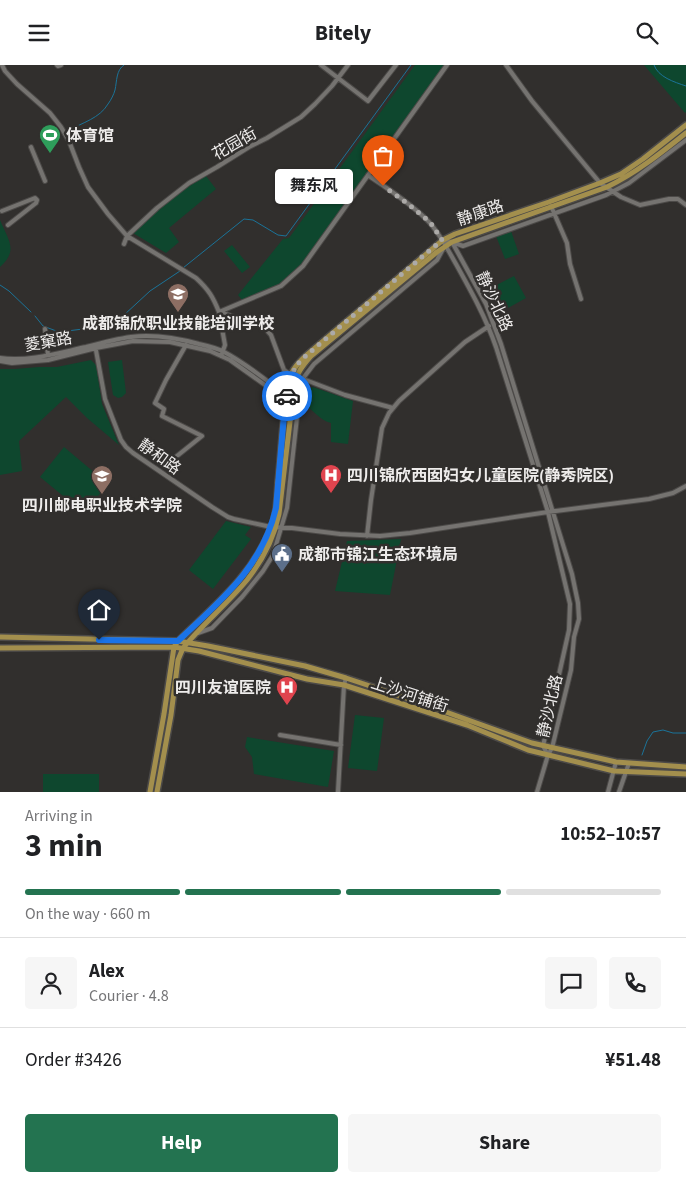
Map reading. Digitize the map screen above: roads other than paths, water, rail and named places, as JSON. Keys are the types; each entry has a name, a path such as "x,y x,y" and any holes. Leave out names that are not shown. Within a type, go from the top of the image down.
{"main road":[{"name":"静康路","path":"183,648 248,579 262,558 276,528 284,415 296,377 311,356 452,242 621,174 686,125"},
{"name":"静康路","path":"290,399 288,386 297,364 442,240 455,234 607,187 631,174 686,133"},
{"name":"静康路","path":"174,647 234,588 276,528"},
{"name":"上沙河铺街","path":"0,637 188,642 305,667 346,678 532,743 616,763 686,767"},
{"path":"150,792 174,647"},
{"name":"上沙河铺街","path":"0,648 183,648 307,679 344,685 466,725 528,750 614,771 686,774"},
{"path":"157,792 171,715 178,660 183,648"}],"street":[{"path":"2,65 17,84 50,113 61,127 69,141 78,167 88,187 127,236 196,278 213,297 219,313 225,345 222,354"},
{"path":"57,65 61,65"},
{"path":"321,65 368,101 396,65"},
{"name":"花园街","path":"127,236 157,208 189,183 301,117 315,104 348,65"},
{"path":"219,313 280,286 304,266 447,65"},
{"path":"506,65 532,101 600,183 621,197 640,205 669,199 678,199 686,205"},
{"path":"442,240 463,246 606,195 629,183 686,140"},
{"path":"242,144 245,150"},
{"path":"31,147 45,181"},
{"name":"静沙北路","path":"368,175 430,222 501,344 551,512 572,574 578,603 579,619 574,637 571,671 552,748 548,755"},
{"path":"2,211 35,198 37,200 36,203 8,225"},
{"path":"18,204 22,215"},
{"path":"550,204 567,243 570,264 581,299"},
{"path":"124,244 127,236"},
{"name":"静沙北路","path":"452,242 486,304 491,325"},
{"path":"276,528 288,508 297,417 290,399 308,369 437,260 444,247"},
{"path":"219,313 263,326 271,335 284,370 291,375"},
{"path":"367,536 382,428 389,413 399,401 465,342 491,325"},
{"path":"44,329 48,355"},
{"name":"菱窠路","path":"0,359 12,363 48,360 130,337 171,338 192,342 234,358 290,399"},
{"name":"菱窠路","path":"0,359 26,359 133,341 160,341 222,354"},
{"path":"172,460 202,436 162,416 164,409 155,403 186,345"},
{"name":"静和路","path":"95,346 105,399 121,440 126,447 222,514 234,519 276,528 367,536 410,533 649,499 673,493 686,486"},
{"path":"303,379 345,395 393,408"},
{"name":"静沙北路","path":"548,755 543,745 569,630 570,604 551,512"},
{"path":"338,792 344,685 346,678"},
{"path":"280,735 341,745"},
{"path":"537,792 548,755"},
{"path":"608,792 616,763"},
{"path":"619,792 629,763"}],"waterway":[{"path":"69,130 90,120 105,109 115,90 118,73 124,65"},
{"path":"183,268 244,219 253,220 278,235 286,236 411,65"},
{"path":"654,65 663,76 686,86"},
{"path":"35,316 43,326 59,332 99,327 124,315 150,291 180,271"},
{"path":"0,285 31,312"},
{"path":"642,755 647,741 653,732 663,730 673,733 686,733"}],"place":[{"name":"体育馆","path":"50,154"},
{"name":"舞东风","path":"383,186"},
{"name":"成都锦欣职业技能培训学校","path":"178,313"},
{"name":"四川锦欣西囡妇女儿童医院(静秀院区)","path":"331,494"},
{"name":"四川邮电职业技术学院","path":"102,495"},
{"name":"成都市锦江生态环境局","path":"282,573"},
{"name":"四川友谊医院","path":"287,706"}]}
